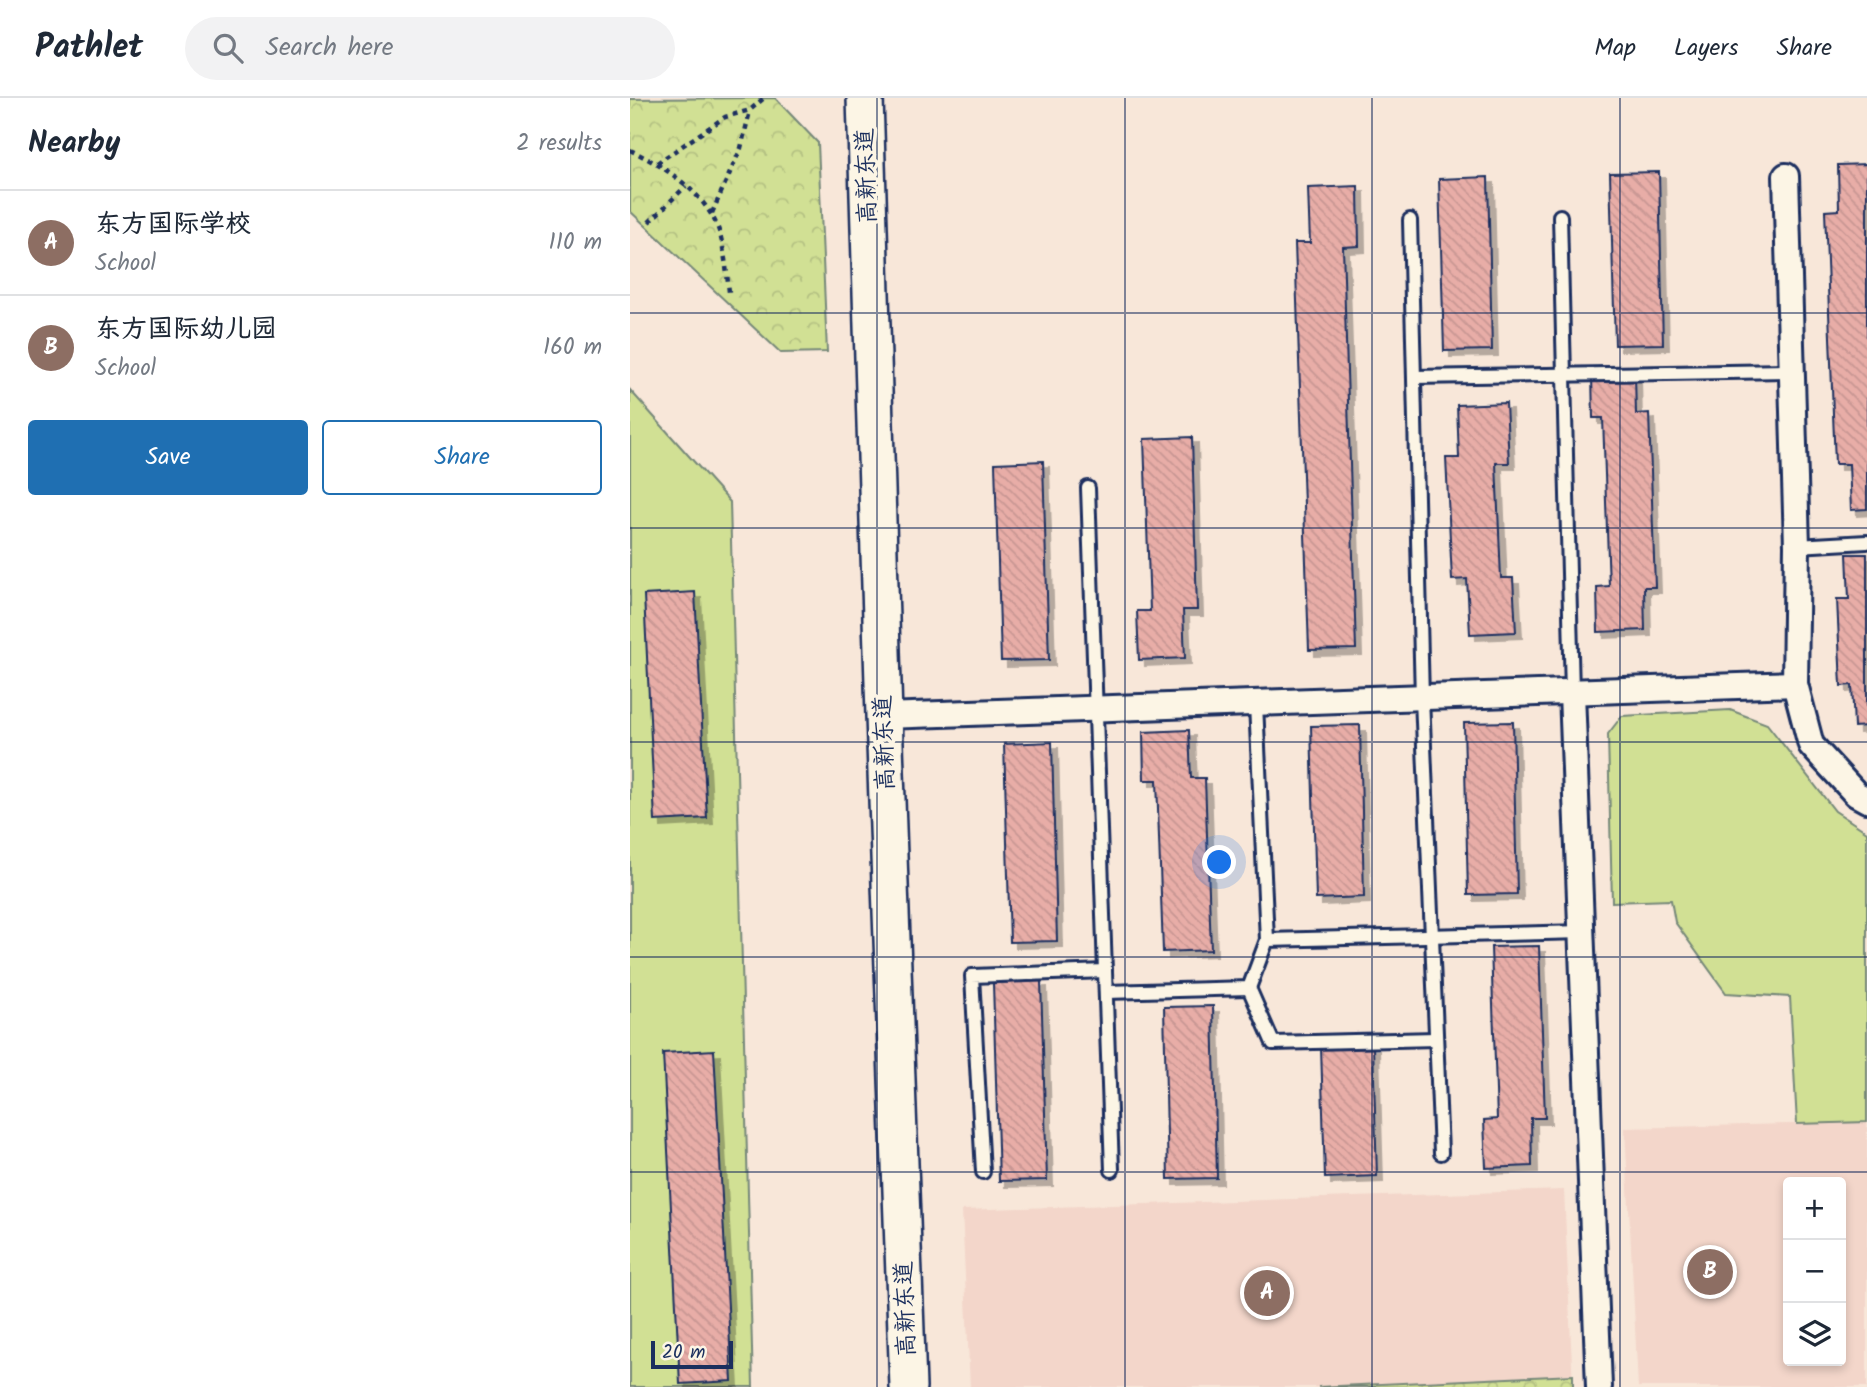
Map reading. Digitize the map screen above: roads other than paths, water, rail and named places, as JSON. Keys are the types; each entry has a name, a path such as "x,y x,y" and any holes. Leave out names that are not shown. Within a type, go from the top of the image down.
{"main road":[{"name":"高新东道","path":"865,98 908,1387"}],"street":[{"path":"1786,176 1797,546 1795,684 1811,745 1856,794 1867,800"},
{"path":"884,716 1795,684"},
{"path":"1572,693 1599,1387"}],"lane":[{"path":"1560,216 1572,693"},
{"path":"1410,220 1422,698 1441,1153"},
{"path":"1414,377 1791,372"},
{"path":"1088,488 1112,1170"},
{"path":"1797,546 1867,542"},
{"path":"1256,704 1267,940 1249,989 1273,1043 1436,1039"},
{"path":"1267,940 1582,932"},
{"path":"983,1172 972,976 1105,971"},
{"path":"1106,992 1249,989"}],"place":[{"name":"东方国际幼儿园","path":"1710,1272"},
{"name":"东方国际学校","path":"1267,1293"}]}
